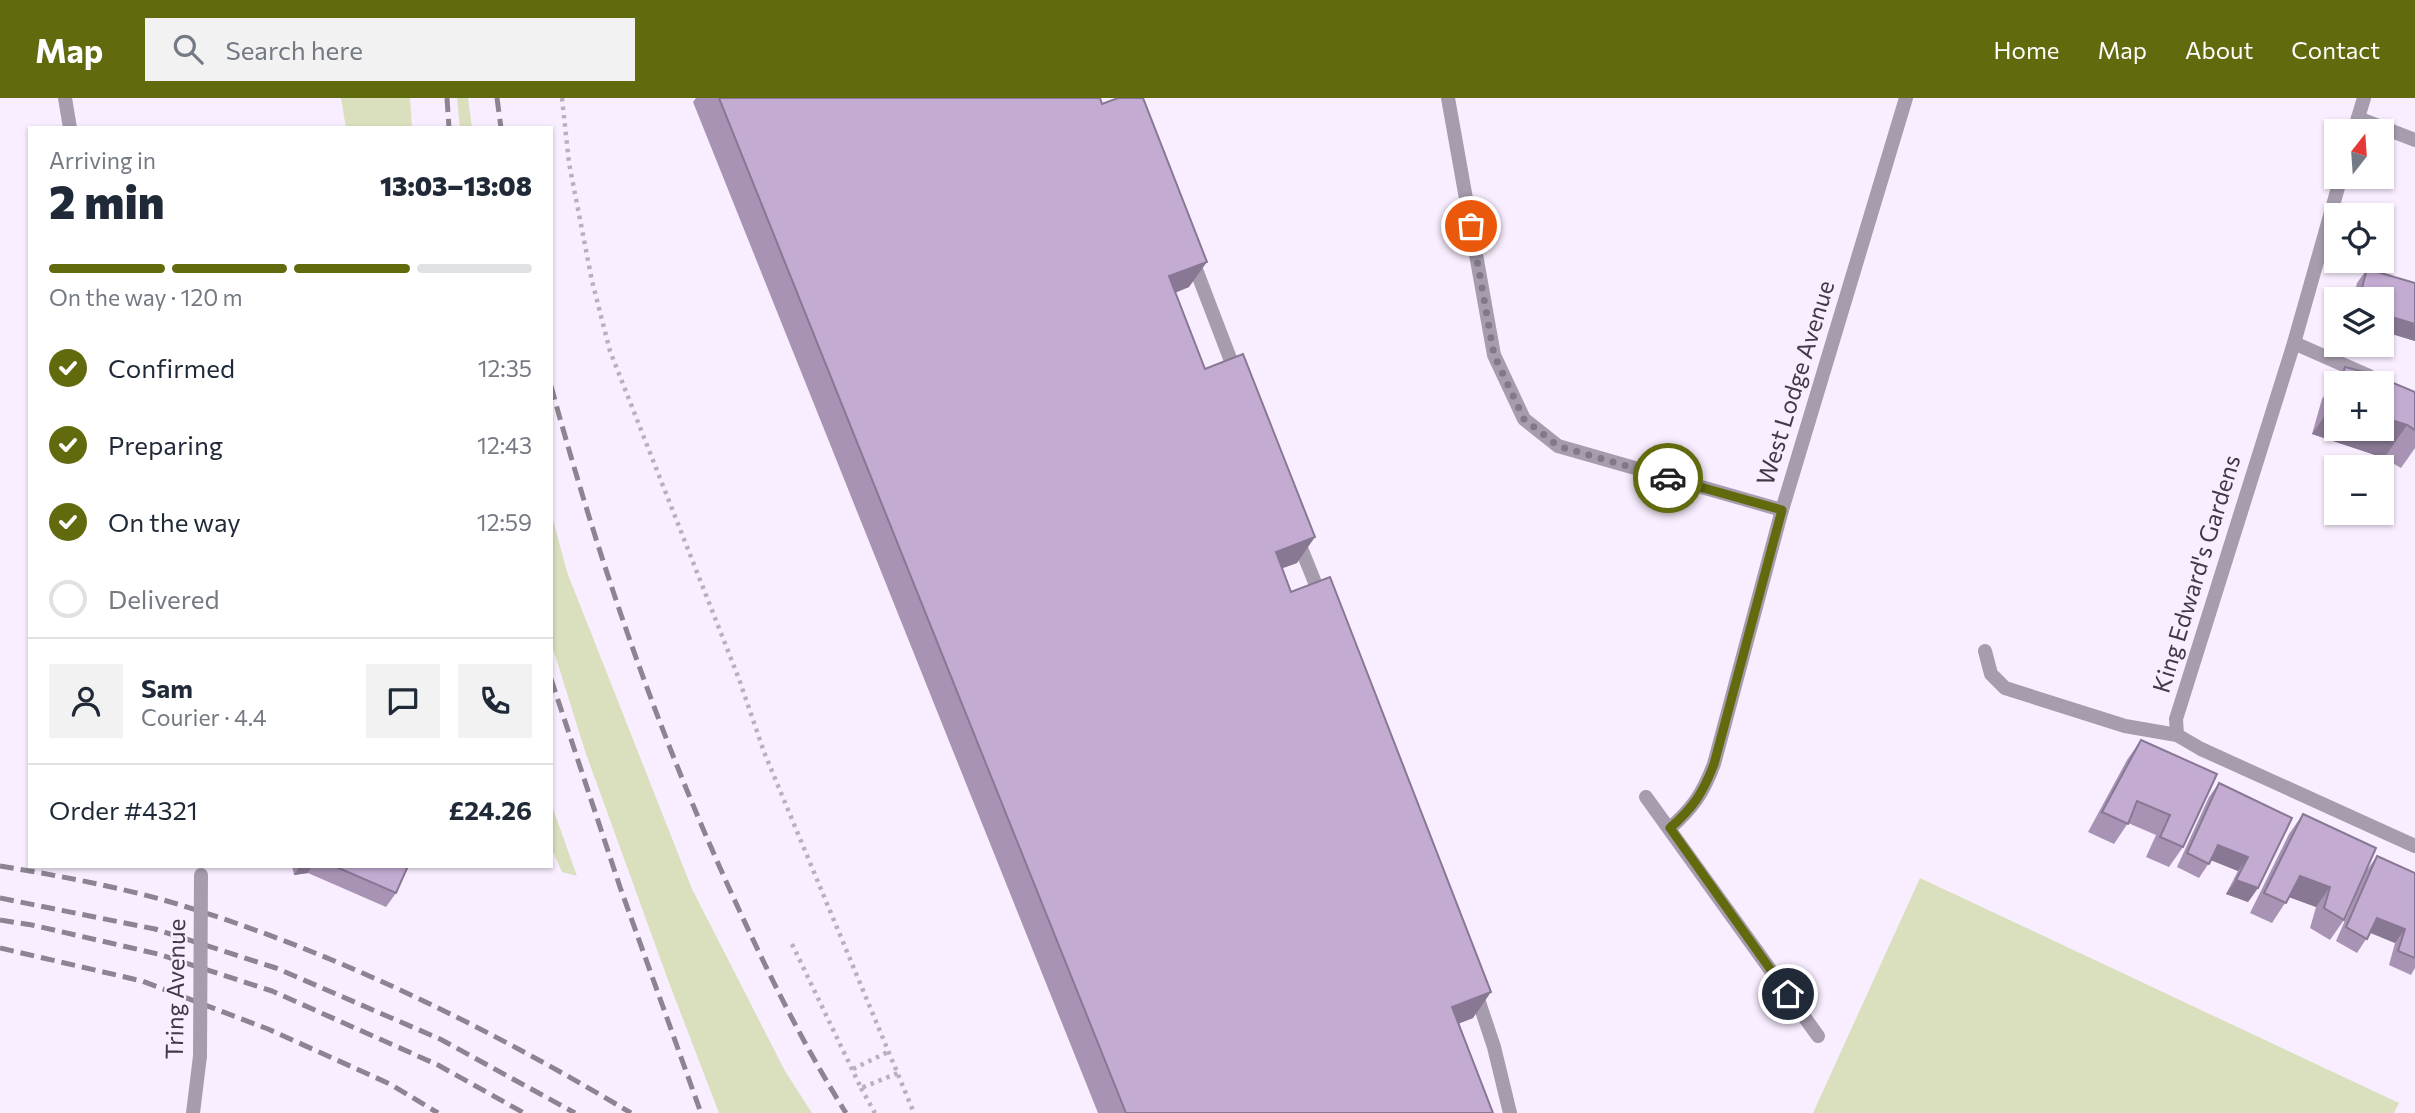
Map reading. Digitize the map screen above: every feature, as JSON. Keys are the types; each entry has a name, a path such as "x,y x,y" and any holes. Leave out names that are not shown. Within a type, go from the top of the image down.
{"street":[{"path":"65,98 70,126"},
{"path":"1448,98 1494,355 1524,419 1558,446 1782,510"},
{"name":"West Lodge Avenue","path":"1670,828 1691,809 1714,764 1782,510 1906,98"},
{"path":"2358,119 2364,98"},
{"path":"2394,135 2415,140"},
{"name":"King Edward's Gardens","path":"2177,735 2176,719 2294,343 2338,189"},
{"path":"1186,246 1241,388"},
{"path":"2294,343 2358,371"},
{"path":"1294,530 1329,618"},
{"path":"1985,651 1991,674 2005,688 2125,726 2177,735 2201,750 2415,846"},
{"path":"1646,797 1818,1036"},
{"name":"Tring Avenue","path":"193,1113 200,1056 200,871"},
{"path":"1468,971 1494,1046 1510,1113"}],"path":[{"path":"562,98 569,163 592,281 610,351 739,679 764,752 914,1113"},
{"path":"792,944 875,1113"},
{"path":"853,1069 890,1051"},
{"path":"862,1088 898,1073"}],"green space":[{"path":"341,98 410,98 412,126 346,126"},
{"path":"457,98 468,98 472,126 460,126"},
{"path":"553,520 567,572 692,889 785,1071 812,1113 719,1113 585,751 553,648"},
{"path":"553,809 577,876 562,872 553,852"},
{"path":"1920,878 2399,1103 2394,1113 1813,1113"}],"building":[{"path":"719,98 1100,98 1102,104 1118,98 1143,98 1207,262 1169,276 1205,369 1243,354 1315,537 1276,552 1291,592 1330,577 1491,992 1452,1007 1493,1113 1126,1113"},
{"path":"2366,273 2381,273 2415,283 2415,324 2394,318 2394,287 2362,287"},
{"path":"2345,367 2360,371 2344,371"},
{"path":"2394,383 2415,392 2415,430 2394,421"},
{"path":"2141,740 2217,774 2183,847 2160,837 2170,815 2137,801 2128,824 2102,812"},
{"path":"2219,783 2292,818 2258,888 2236,880 2248,857 2218,845 2209,864 2187,853"},
{"path":"2303,814 2376,848 2344,920 2324,908 2330,887 2300,876 2286,903 2264,893"},
{"path":"2377,856 2415,873 2415,958 2398,951 2405,929 2377,918 2367,939 2346,927"},
{"path":"339,868 407,868 396,893"}],"railway":[{"path":"447,98 449,126"},
{"path":"497,98 501,126"},
{"path":"553,393 610,583 681,775 760,955 801,1035 846,1113"},
{"path":"553,685 620,887 701,1113"},
{"path":"0,866 84,881 167,901 287,942 405,992 464,1021 521,1050 631,1113"},
{"path":"0,898 155,929 276,968 440,1039 575,1113"},
{"path":"0,920 158,954 272,991 438,1065 524,1113"},
{"path":"0,948 142,981 268,1029 390,1084 438,1113"}],"way so far":[{"path":"1471,226 1494,355 1524,419 1558,446 1668,478"}],"route":[{"path":"1668,478 1782,510 1714,764 1691,809 1670,828 1788,994"}]}
